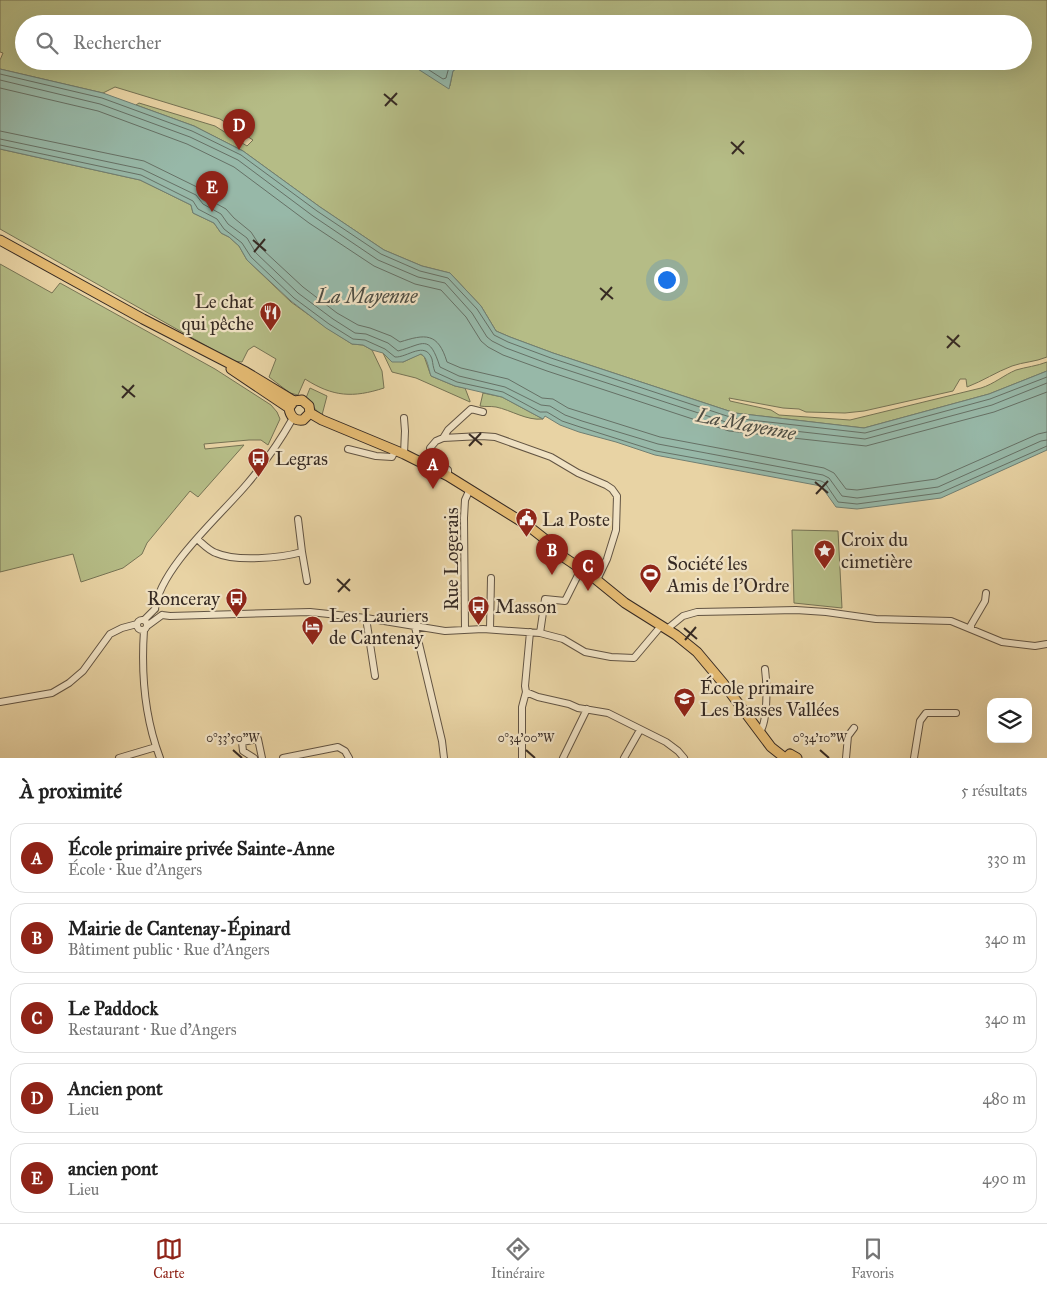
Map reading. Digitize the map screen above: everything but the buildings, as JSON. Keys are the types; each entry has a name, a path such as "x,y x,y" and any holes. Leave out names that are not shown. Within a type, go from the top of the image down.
{"main road":[{"path":"0,240 54,271 246,372 292,404 305,401 309,406 310,413"},
{"path":"292,404 290,413 293,418 303,420 310,413"},
{"path":"310,413 322,420 404,454 448,476 527,525 555,547 562,556 597,580 625,603 664,627 697,652 771,748 785,758 790,754 797,758"}],"street":[{"path":"443,438 448,430 471,409 483,412"},
{"path":"154,614 156,600 167,577 185,552 248,483 269,456 293,418"},
{"path":"404,418 404,454"},
{"path":"448,476 448,470 430,453 430,448 436,441 443,438 481,436 505,440 551,457 578,473 612,489 617,496 616,530 612,546 597,580"},
{"path":"348,449 376,456 392,457 395,451"},
{"name":"Rue Logerais","path":"466,629 464,518 465,500 470,489"},
{"path":"298,519 307,581"},
{"path":"197,539 213,552 220,555 258,558 302,552"},
{"path":"540,633 545,599 565,601 581,569"},
{"path":"490,629 491,578"},
{"path":"971,629 971,625 985,600 986,593"},
{"path":"160,758 147,712 143,682 145,625 154,614 161,611 162,615 170,616 310,612 366,618 445,632 466,629 490,629 530,632 563,639 586,652 612,657 634,658 664,627 684,616 697,612 756,610 796,610 876,619 951,621 1002,642 1035,646 1047,644"},
{"path":"366,618 374,676"},
{"path":"0,702 52,693 83,671 110,634 137,624 139,621 145,625"},
{"path":"415,627 442,742 444,758"},
{"path":"522,758 522,707 526,692 530,632"},
{"path":"760,732 763,727 765,710 765,669"},
{"path":"526,692 538,697 608,713 666,742 684,758"},
{"path":"563,758 587,709"},
{"path":"914,758 920,721 926,713 956,713"},
{"path":"846,758 848,736 854,728"},
{"path":"624,758 640,730"},
{"path":"254,758 243,751 242,742 258,739 262,758"},
{"path":"121,758 156,747"},
{"path":"283,758 338,747 345,751 349,758"}],"green space":[{"path":"0,0 1047,0 1047,357 1012,366 967,387 966,379 960,379 953,391 864,411 845,413 806,412 799,409 729,398 730,401 771,410 779,415 850,420 981,388 1016,370 1047,362 1047,371 989,394 864,428 735,413 553,353 496,331 481,306 450,273 422,266 384,250 320,207 243,151 194,126 136,105 139,103 215,126 247,146 253,140 220,119 115,87 103,93 0,69 0,60 3,53 0,52"},
{"path":"0,149 140,180 191,205 193,213 214,223 221,233 239,246 247,260 291,302 352,344 363,345 372,350 382,371 384,388 363,393 343,394 325,389 305,379 298,395 290,393 269,377 276,359 254,346 248,350 242,362 233,361 0,229"},
{"path":"0,264 52,293 60,283 215,369 271,405 280,419 268,445 261,440 204,444 205,449 244,445 198,497 190,491 147,543 142,554 123,568 81,582 73,554 0,572"},
{"path":"383,353 403,362 420,354 424,356 431,376 465,388 470,402 416,378 392,372"},
{"path":"310,388 327,396 322,415 306,398"},
{"path":"483,393 502,397 543,419 525,417 502,408 480,406"},
{"path":"792,530 838,531 842,608 794,603"}],"water":[{"name":"La Mayenne","path":"0,69 103,93 194,126 243,151 320,207 384,250 422,266 450,273 481,306 496,331 553,353 735,413 864,428 989,394 1047,371 1047,450 941,498 857,509 836,507 821,486 655,455 579,432 560,425 545,416 543,419 502,397 455,386 431,376 426,361 421,354 403,362 392,362 383,353 363,345 352,344 326,328 291,301 247,260 239,246 221,233 214,223 193,213 191,205 140,180 0,149"},
{"path":"419,70 455,70 449,89"}],"place":[{"name":"Ancien pont","path":"239,150"},
{"name":"ancien pont","path":"212,212"},
{"name":"Le chat qui pêche","path":"270,331"},
{"name":"Legras","path":"259,477"},
{"name":"École primaire privée Sainte-Anne","path":"433,489"},
{"name":"La Poste","path":"526,538"},
{"name":"Croix du cimetière","path":"825,569"},
{"name":"Mairie de Cantenay-Épinard","path":"552,575"},
{"name":"Le Paddock","path":"588,591"},
{"name":"Société les Amis de l'Ordre","path":"651,593"},
{"name":"Ronceray","path":"236,617"},
{"name":"Masson","path":"479,625"},
{"name":"Les Lauriers de Cantenay","path":"313,645"},
{"name":"École primaire Les Basses Vallées","path":"684,717"}]}
